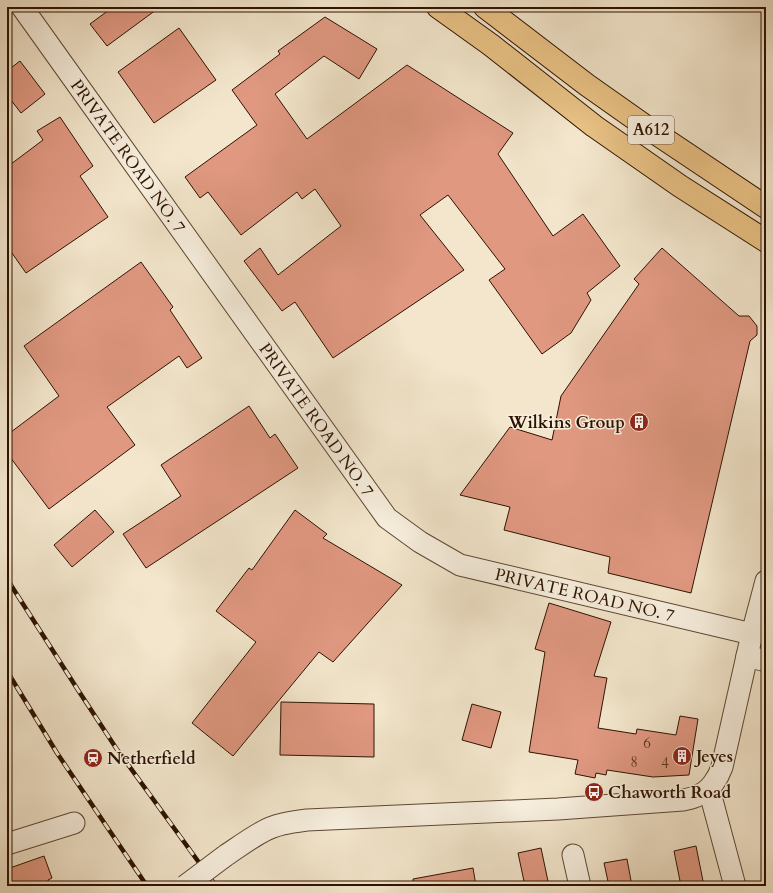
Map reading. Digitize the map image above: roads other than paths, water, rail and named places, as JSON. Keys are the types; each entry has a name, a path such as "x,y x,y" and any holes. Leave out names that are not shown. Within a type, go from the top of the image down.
{"main road":[{"name":"A612","path":"438,7 491,45 594,126 680,186 766,241"},
{"name":"A612","path":"484,7 587,85 766,207"}],"street":[{"name":"PRIVATE ROAD NO. 7","path":"22,7 387,518 420,542 460,565 752,634"},
{"path":"457,7 552,83 571,108"},
{"path":"186,886 225,856 262,832 289,822 543,810 677,801 700,795 709,789 722,768 757,659 752,634 766,581"},
{"path":"709,789 735,886"},
{"path":"7,844 74,823"},
{"path":"573,855 580,886"}],"railway":[{"path":"7,579 116,748 216,886"},
{"path":"7,671 57,753 147,886"}],"place":[{"name":"Wilkins Group","path":"639,422"},
{"name":"Jeyes","path":"682,756"},
{"name":"Netherfield","path":"93,758"},
{"name":"Chaworth Road","path":"594,792"}]}
